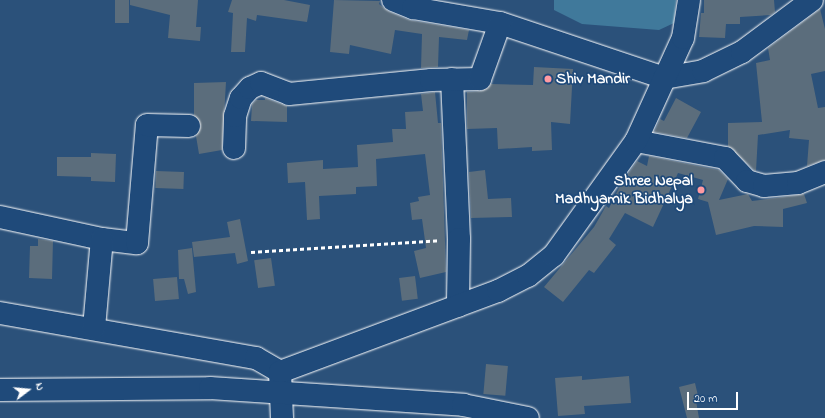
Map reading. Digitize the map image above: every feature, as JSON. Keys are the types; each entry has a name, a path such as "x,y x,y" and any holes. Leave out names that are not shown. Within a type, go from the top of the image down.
{"street":[{"path":"393,0 413,8 500,23 591,56 664,78 703,70 742,52 812,0"},
{"path":"280,372 458,306 528,276 554,255 636,141 683,38 689,0"},
{"path":"234,148 235,116 241,98 250,88 261,83 289,94 452,79 480,79 500,23"},
{"path":"452,79 459,239 458,306"},
{"path":"0,217 102,239 137,243 147,125 189,126"},
{"path":"636,141 725,158 747,181 764,186 798,183 825,172"},
{"path":"94,328 102,239"},
{"path":"0,313 94,328 256,358 280,372"},
{"path":"280,372 282,418"},
{"path":"0,390 210,388 463,405 528,418"}],"path":[{"path":"251,252 459,239"}],"water":[{"path":"554,0 676,0 674,23 659,30 582,24 554,10"}],"building":[{"path":"115,0 129,0 129,23 115,23"},
{"path":"130,0 198,0 196,27 201,27 200,41 168,38 170,15 130,5"},
{"path":"232,0 284,0 310,5 307,22 257,15 256,21 247,18 245,52 231,52 233,13 228,12"},
{"path":"334,0 380,1 379,4 388,11 409,20 469,30 467,40 439,37 438,67 421,68 422,34 395,30 391,54 350,45 349,54 330,52"},
{"path":"704,0 774,0 775,12 771,15 740,17 740,24 726,24 725,38 699,37 701,13 704,13"},
{"path":"820,9 825,29 825,71 811,74 818,108 825,107 825,160 807,166 809,140 789,138 790,130 758,135 756,171 728,146 728,123 762,122 756,63 770,60 768,48"},
{"path":"534,67 573,69 570,124 551,122 552,150 532,151 532,147 498,149 497,128 467,129 467,92 481,91 491,84 533,85"},
{"path":"226,82 222,150 199,154 196,136 201,126 194,115 194,83"},
{"path":"435,92 438,123 441,123 446,272 420,278 414,251 426,248 422,219 412,220 410,203 419,201 418,197 430,195 425,154 376,159 377,186 356,187 356,194 319,196 320,219 307,220 305,182 288,183 287,163 323,160 323,169 358,167 357,145 393,142 392,129 406,129 405,112 423,111 421,94"},
{"path":"265,98 287,106 287,122 251,121 252,104 256,100 265,100"},
{"path":"676,98 701,112 687,138 654,132 660,119 664,121"},
{"path":"91,153 116,154 115,182 91,181 91,177 57,176 57,157 91,157"},
{"path":"649,156 719,170 728,179 719,200 748,194 752,201 804,194 807,203 783,209 783,227 754,226 716,235 708,202 698,199 703,180 678,173 653,227 625,213 609,239 616,245 594,273 589,270 563,302 544,287 594,227 606,206 609,208 621,184 637,161 647,166"},
{"path":"485,170 488,199 511,198 512,217 471,218 469,172"},
{"path":"156,171 184,172 183,189 155,188"},
{"path":"240,219 248,261 237,264 235,253 194,257 192,242 230,237 227,222"},
{"path":"38,239 53,241 52,279 29,278 30,246 38,246"},
{"path":"192,248 196,292 188,294 184,279 179,279 178,250"},
{"path":"271,258 275,286 258,288 254,260"},
{"path":"415,276 418,299 402,301 399,278"},
{"path":"177,277 179,299 155,301 153,279"},
{"path":"486,364 508,366 505,396 483,394"},
{"path":"582,376 582,380 629,376 631,403 584,406 585,414 558,416 555,378"},
{"path":"695,383 699,400 696,401 699,418 687,418 679,387"}],"place":[{"name":"Shiv Mandir","path":"548,79"},
{"name":"Shree Nepal Madhyamik Bidhalya","path":"701,190"}]}
